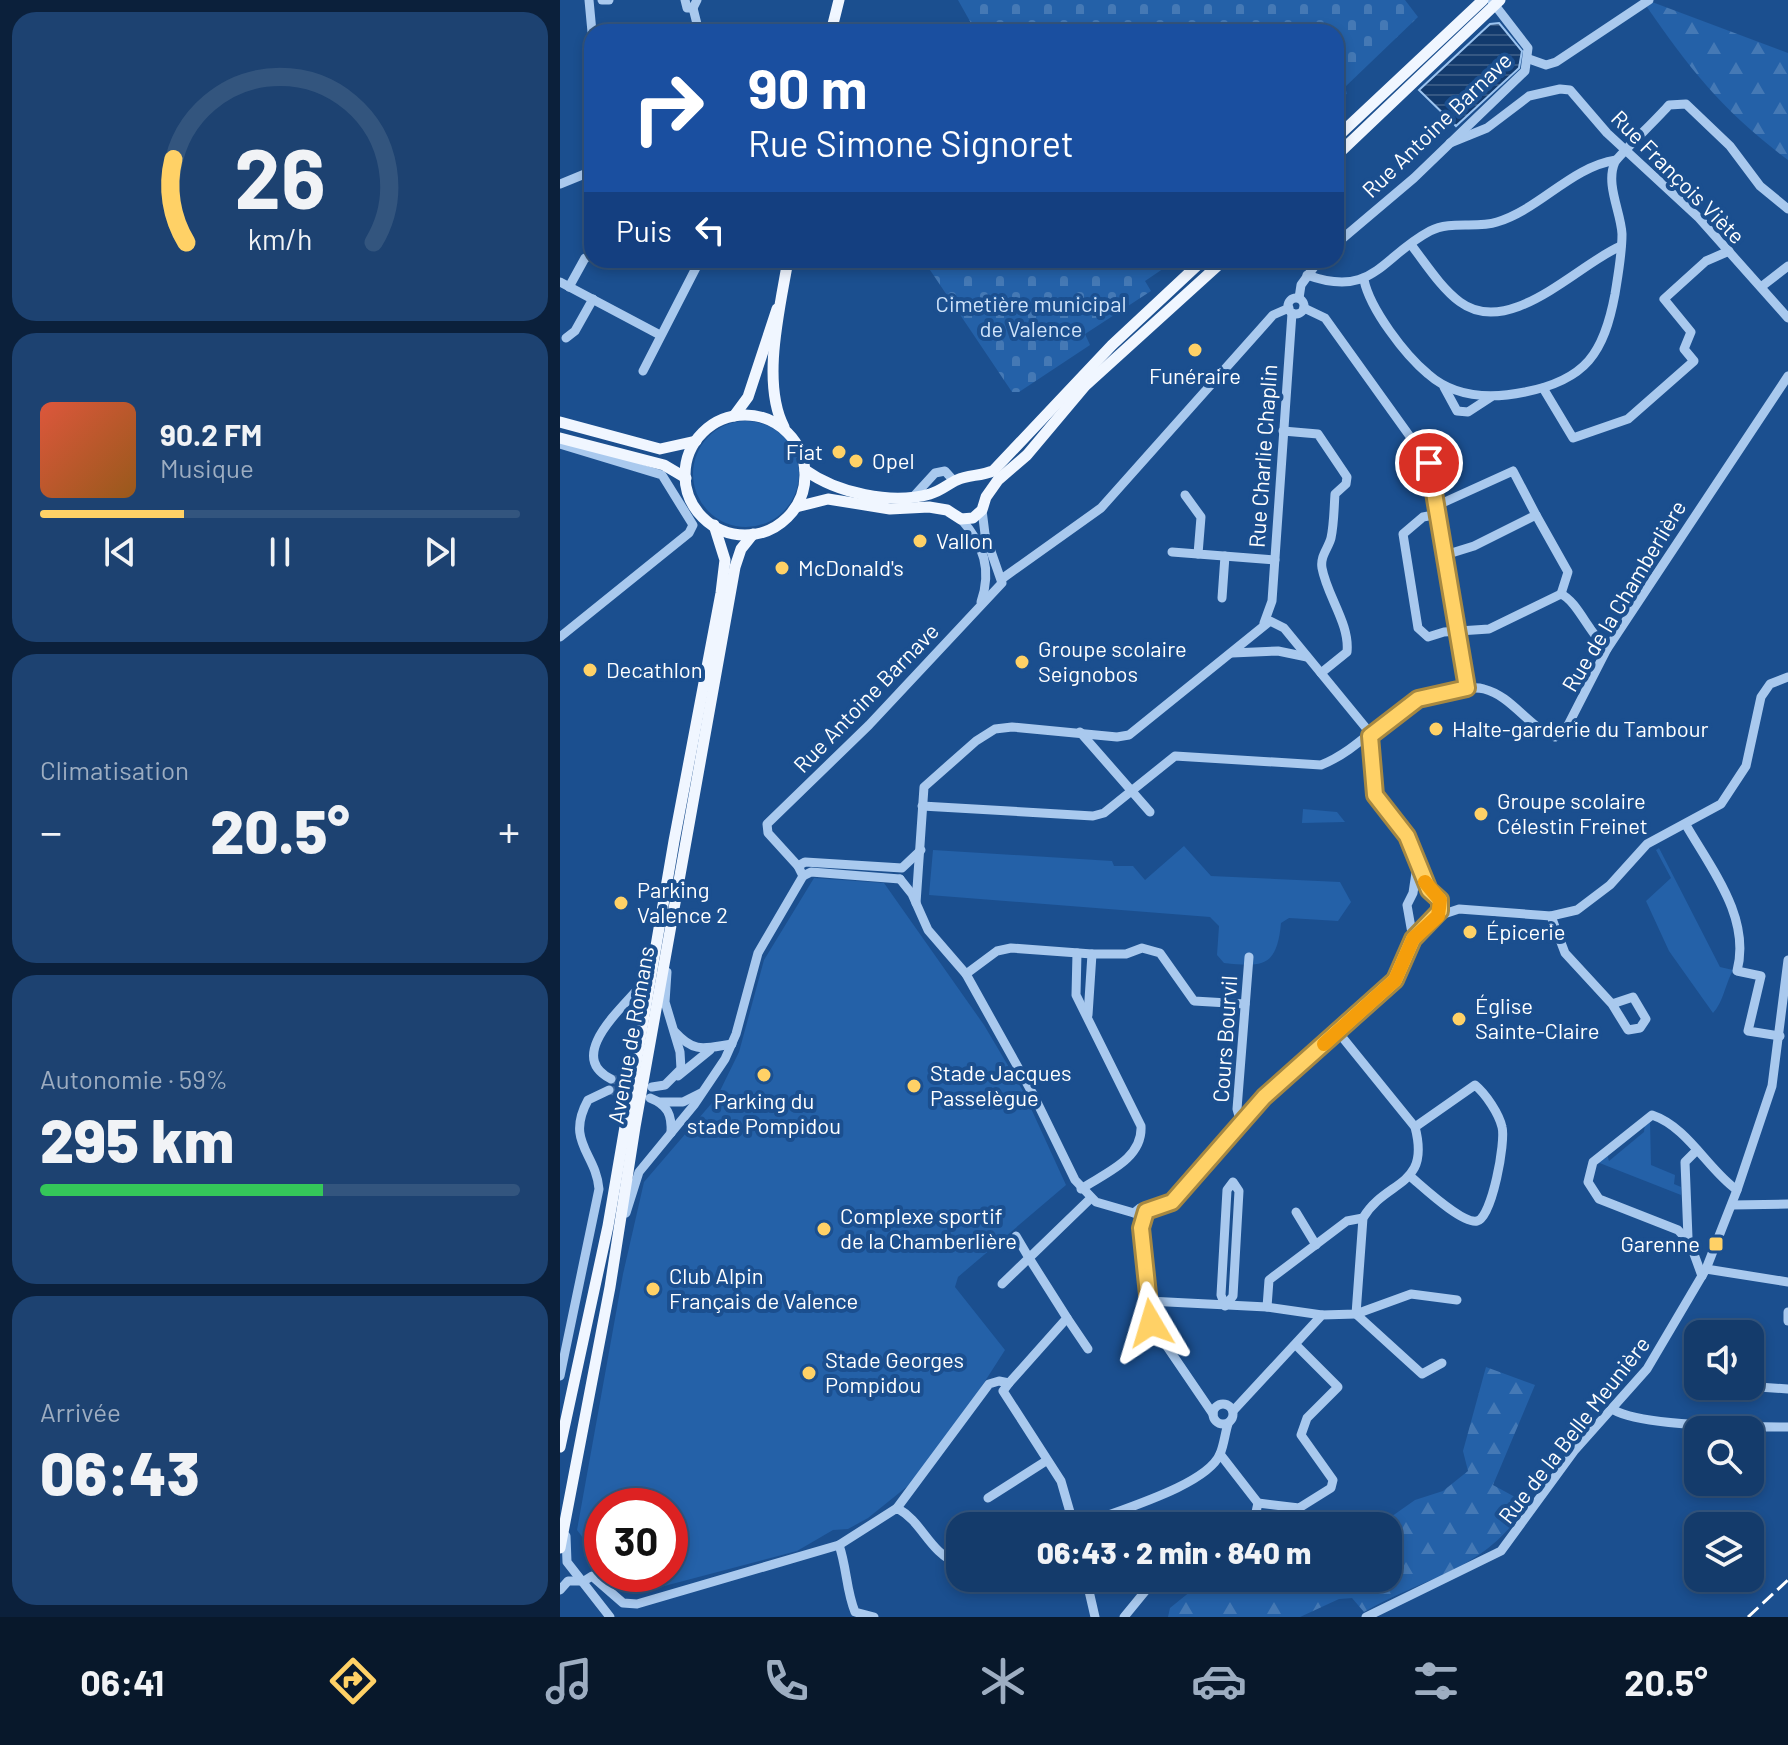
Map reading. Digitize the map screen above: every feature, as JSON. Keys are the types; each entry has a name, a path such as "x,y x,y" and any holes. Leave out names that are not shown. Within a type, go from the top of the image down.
{"main road":[{"path":"833,24 839,0"},
{"path":"1344,131 1492,1"},
{"path":"1344,148 1492,1"},
{"path":"786,431 773,392 787,268"},
{"path":"805,470 837,488 888,496 914,496 973,479 998,467 1102,355 1194,268"},
{"path":"796,507 805,470 797,445 786,431 767,419 734,416 712,425 696,441 688,459 686,478 694,505 714,525 729,532 753,534 773,527 796,507 828,499 890,509 947,510 961,519 973,518 982,510 986,497 1085,386 1215,268"},
{"path":"734,416 748,397 782,297"},
{"path":"560,422 640,445 673,448 696,441"},
{"path":"560,438 633,461 664,465 686,478"},
{"path":"973,479 982,486 986,497"},
{"path":"947,510 944,503 951,484"},
{"name":"Avenue de Romans","path":"560,1447 608,1226 674,841 721,593 725,560 714,525"},
{"name":"Avenue de Romans","path":"560,1548 610,1287 735,567 741,549 753,534"}],"street":[{"path":"589,0 591,24"},
{"path":"602,0 609,0"},
{"path":"685,0 687,8 695,4 698,24"},
{"name":"Rue Antoine Barnave","path":"1344,237 1525,71 1529,59 1546,65 1556,62 1649,0"},
{"path":"1492,1 1524,41 1529,59"},
{"name":"Rue François Viète","path":"1450,143 1487,128 1529,96 1560,89 1577,94 1596,121 1699,218 1788,318"},
{"path":"1307,275 1329,283 1364,280 1435,228 1494,223 1515,215 1599,163 1616,160 1669,105 1686,104 1730,146 1760,186 1788,209"},
{"path":"1444,387 1491,397 1543,388 1568,379 1590,362 1602,345 1610,320 1621,246 1612,178 1616,160"},
{"path":"560,184 584,174"},
{"path":"1412,246 1452,296 1471,308 1485,311 1534,300 1621,246"},
{"path":"1543,388 1573,438 1628,419 1694,361 1684,349 1691,332 1664,299 1706,261 1729,251"},
{"path":"584,259 564,284 660,335"},
{"path":"1761,287 1788,266"},
{"path":"643,371 696,268"},
{"path":"922,806 1093,816 1104,813 1175,756 1321,765 1355,742 1370,736 1418,699 1467,688 1429,463 1325,318 1304,308 1299,298 1313,268"},
{"path":"1364,280 1366,292 1401,346 1444,387 1457,411 1468,412 1491,397"},
{"path":"1290,310 1292,298 1299,298"},
{"path":"566,338 575,331 593,299"},
{"path":"991,586 995,574 1101,508 1273,315 1290,310 1301,313 1304,308"},
{"name":"Rue Charlie Chaplin","path":"1261,626 1272,601 1290,310"},
{"name":"Rue de la Chamberlière","path":"1467,688 1482,688 1497,694 1545,733 1555,737 1566,729 1607,649 1788,376"},
{"path":"1283,431 1318,434 1347,477 1346,484 1335,494 1330,541 1323,552 1322,568 1327,590 1348,639 1347,652 1321,673"},
{"path":"560,444 633,461 666,479 692,529 560,637"},
{"path":"914,496 935,473 945,471 951,484"},
{"path":"1513,471 1536,515 1568,572 1561,594 1489,629 1444,632 1428,637 1418,628 1403,534 1423,517 1513,471"},
{"path":"1185,495 1201,517 1198,554"},
{"path":"982,510 995,574 991,586"},
{"path":"1445,555 1474,546 1536,515"},
{"path":"961,519 981,546 995,574"},
{"path":"1172,552 1275,560"},
{"path":"1222,598 1225,556"},
{"name":"Rue Antoine Barnave","path":"806,870 768,833 770,820 869,725 980,605 991,586"},
{"path":"1561,594 1571,598 1590,635 1607,649"},
{"name":"Rue Charlie Chaplin","path":"1272,601 1283,628 1361,718 1370,736"},
{"path":"1261,626 1257,643 1263,650"},
{"path":"916,903 926,782 995,729 1080,732 1117,737 1129,735 1261,626 1283,628 1286,641 1278,651"},
{"path":"1230,653 1263,650 1307,657"},
{"path":"1370,736 1373,789 1411,842 1417,865 1429,890 1440,900 1459,909 1551,916 1577,910 1610,885 1647,844 1721,804 1737,785 1746,766 1761,697 1770,684 1788,677"},
{"path":"1080,732 1150,812"},
{"path":"1686,825 1734,908 1743,949 1737,971 1761,976 1748,1031 1780,1036"},
{"path":"921,850 905,866 903,882 928,930 966,974 1081,1189 1090,1199 1137,1217"},
{"path":"1413,939 1407,905 1413,893 1417,865"},
{"path":"806,870 905,866 918,870"},
{"path":"806,870 903,882 918,881"},
{"path":"610,1287 635,1179 703,1091 732,1044 758,953 806,870"},
{"path":"1413,893 1429,890"},
{"path":"1438,916 1440,900"},
{"path":"1224,1424 1203,1403 1157,1335 1148,1301 1137,1217 1140,1208 1146,1211 1172,1202 1272,1089 1395,980 1413,939 1427,923 1459,909"},
{"path":"1551,916 1565,953 1612,1004"},
{"path":"1411,918 1427,923"},
{"path":"669,935 665,1002 682,1061 677,1076"},
{"path":"966,974 997,951 1011,948 1092,954 1152,950 1160,953 1194,1001 1245,1004"},
{"path":"1077,953 1075,991 1141,1126 1142,1136 1132,1156 1081,1189"},
{"path":"1088,1015 1092,954"},
{"name":"Cours Bourvil","path":"1241,1123 1237,1109 1249,957"},
{"name":"Rue de la Belle Meunière","path":"1366,1617 1501,1551 1574,1451 1614,1410 1647,1369 1704,1272 1732,1205 1772,1086 1788,960"},
{"path":"611,1079 600,1071 594,1060 601,1026 639,990 655,965"},
{"path":"670,1026 693,1049 710,1050 732,1044"},
{"path":"1338,1032 1415,1127 1419,1142 1417,1167 1411,1177 1368,1209 1363,1218 1356,1314"},
{"path":"1778,1048 1788,1054"},
{"path":"652,1087 665,1085 710,1050"},
{"path":"1411,1177 1465,1219 1476,1221 1484,1217 1490,1206 1503,1141 1502,1126 1475,1085 1415,1127"},
{"path":"560,1376 599,1189 596,1169 579,1139 588,1100 609,1090"},
{"path":"671,1133 670,1114 655,1100 683,1102 703,1091"},
{"path":"1714,1248 1689,1240 1678,1230 1599,1199 1588,1182 1593,1162 1647,1116 1659,1117 1697,1150 1723,1181 1737,1190"},
{"path":"1697,1150 1685,1162 1689,1240 1704,1272 1788,1282"},
{"path":"1233,1182 1239,1191 1233,1296 1225,1306 1221,1295 1226,1205 1227,1190 1233,1182"},
{"path":"1002,1284 1090,1199"},
{"path":"1732,1205 1788,1204"},
{"path":"1296,1212 1316,1245"},
{"path":"1267,1307 1269,1280 1347,1221 1363,1218"},
{"path":"1016,1236 1088,1349"},
{"path":"1148,1301 1267,1307 1322,1315 1356,1314 1411,1294 1457,1300"},
{"path":"1788,1312 1788,1321"},
{"path":"1356,1314 1422,1374 1442,1363"},
{"path":"1117,1512 1146,1502 1195,1477 1220,1454 1224,1424 1233,1411 1322,1315"},
{"path":"1067,1318 1003,1391 1061,1481 1072,1512"},
{"path":"1220,1454 1258,1503 1299,1508 1331,1488 1333,1480 1301,1435 1307,1418 1338,1387 1296,1345"},
{"path":"688,1589 839,1545 897,1508 989,1384 999,1381 1009,1383"},
{"path":"1764,1387 1788,1389"},
{"path":"1214,1411 1225,1404 1233,1411"},
{"path":"1614,1410 1627,1416 1663,1421 1788,1427"},
{"path":"988,1498 1046,1461"},
{"path":"1256,1512 1258,1503"},
{"path":"897,1508 910,1516 946,1560"},
{"path":"566,1515 565,1558 584,1581"},
{"path":"839,1545 848,1570 847,1593 855,1612 874,1617"},
{"path":"560,1590 573,1580 584,1581"},
{"path":"592,1592 610,1617"},
{"path":"612,1592 623,1603 637,1604 678,1592"},
{"path":"1089,1592 1095,1617"},
{"path":"1124,1617 1145,1592"}],"green space":[{"path":"958,0 1405,0 1418,17 1345,87 1347,94 1344,95 1344,24 972,24"},
{"path":"1652,2 1788,53 1788,160 1710,90 1647,7"},
{"name":"Cimetière municipal de Valence","path":"929,268 1164,268 1145,281 1151,291 1085,334 1090,345 1019,392 1012,392"},
{"path":"746,421 766,425 784,436 795,454 799,474 795,494 784,512 766,523 746,527 726,523 708,512 697,494 693,474 697,454 708,436 726,425"},
{"path":"1303,809 1337,812 1345,822 1302,823"},
{"path":"1184,846 1211,876 1340,882 1351,902 1338,921 1289,918 1281,923 1276,948 1271,956 1266,961 1249,965 1224,963 1217,955 1219,926 1210,917 929,895 933,850 1112,861 1114,866 1133,866 1145,880"},
{"path":"1659,848 1720,967 1733,970 1713,1013 1669,951 1646,901 1671,878 1656,850"},
{"name":"Complexe sportif de la Chamberlière","path":"814,878 884,883 984,1025 1023,1091 1066,1185 958,1277 955,1287 1005,1350 946,1442 909,1485 868,1518 848,1529 833,1530 797,1551 688,1580 688,1488 585,1488 623,1274 644,1182 717,1097 739,1052 764,960"},
{"path":"1650,1121 1651,1165 1675,1175 1674,1184 1681,1187 1681,1195 1597,1162 1607,1154 1609,1161 1644,1132 1645,1123"},
{"path":"1486,1367 1535,1385 1493,1485 1528,1504 1492,1545 1454,1570 1364,1612 1352,1598 1339,1599 1300,1617 1168,1617 1170,1608 1190,1592 1402,1592 1402,1512 1398,1512 1415,1500 1443,1491 1468,1471 1463,1451"},
{"name":"Complexe sportif de la Chamberlière","path":"584,1491 584,1539 577,1530"}],"shaded area":[{"path":"1499,23 1522,51 1519,68 1456,126 1419,90 1490,24"}],"tunnel":[{"path":"611,1079 639,1084"},
{"path":"609,1090 635,1095"}],"railway":[{"path":"1748,1617 1788,1580"}],"slow traffic":[{"path":"1324,1044 1395,980 1405,964 1413,939 1438,916 1440,900 1425,882"}],"place":[{"name":"Funéraire","path":"1195,350"},
{"name":"Fiat","path":"839,452"},
{"name":"Opel","path":"856,461"},
{"name":"Vallon","path":"920,541"},
{"name":"McDonald's","path":"782,568"},
{"name":"Groupe scolaire Seignobos","path":"1022,662"},
{"name":"Decathlon","path":"590,670"},
{"name":"Halte-garderie du Tambour","path":"1436,729"},
{"name":"Groupe scolaire Célestin Freinet","path":"1481,814"},
{"name":"Parking Valence 2","path":"621,903"},
{"name":"Épicerie","path":"1470,932"},
{"name":"Église Sainte-Claire","path":"1459,1019"},
{"name":"Parking du stade Pompidou","path":"764,1075"},
{"name":"Stade Jacques Passelègue","path":"914,1086"},
{"name":"Complexe sportif de la Chamberlière","path":"824,1229"},
{"name":"Garenne","path":"1716,1244"},
{"name":"Club Alpin Français de Valence","path":"653,1289"},
{"name":"Stade Georges Pompidou","path":"809,1373"}],"route":[{"path":"1151,1323 1141,1228 1146,1211 1165,1206 1179,1196 1264,1097 1384,992 1405,964 1413,939 1440,911 1440,900 1429,890 1417,865 1411,842 1375,795 1370,736 1418,699 1467,688 1429,463"}]}
